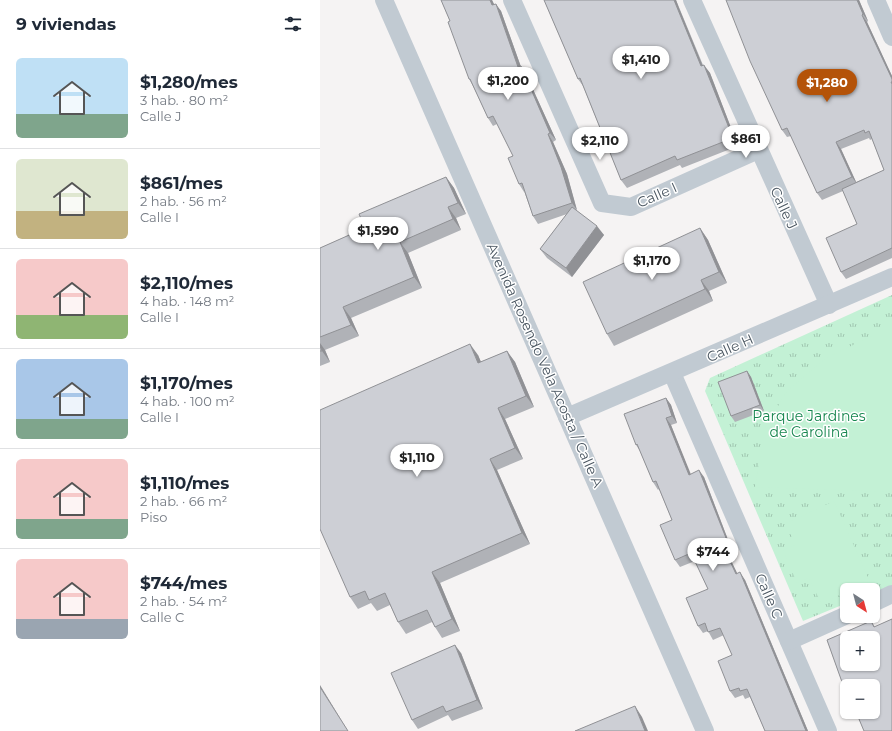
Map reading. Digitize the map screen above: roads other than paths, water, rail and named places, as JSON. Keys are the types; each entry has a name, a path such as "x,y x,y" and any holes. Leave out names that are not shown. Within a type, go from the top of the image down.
{"street":[{"name":"Avenida Rosendo Vela Acosta / Calle A","path":"384,0 705,731"},
{"name":"Calle I","path":"512,0 602,203 631,207 758,150"},
{"name":"Calle J","path":"692,0 758,150 829,305"},
{"path":"876,0 892,37"},
{"name":"Calle H","path":"567,417 892,277"},
{"name":"Calle C","path":"672,373 828,731"},
{"path":"880,600 892,594"},
{"path":"789,641 840,618"}],"park label":[{"name":"Parque Jardines de Carolina","path":"809,424"}]}
